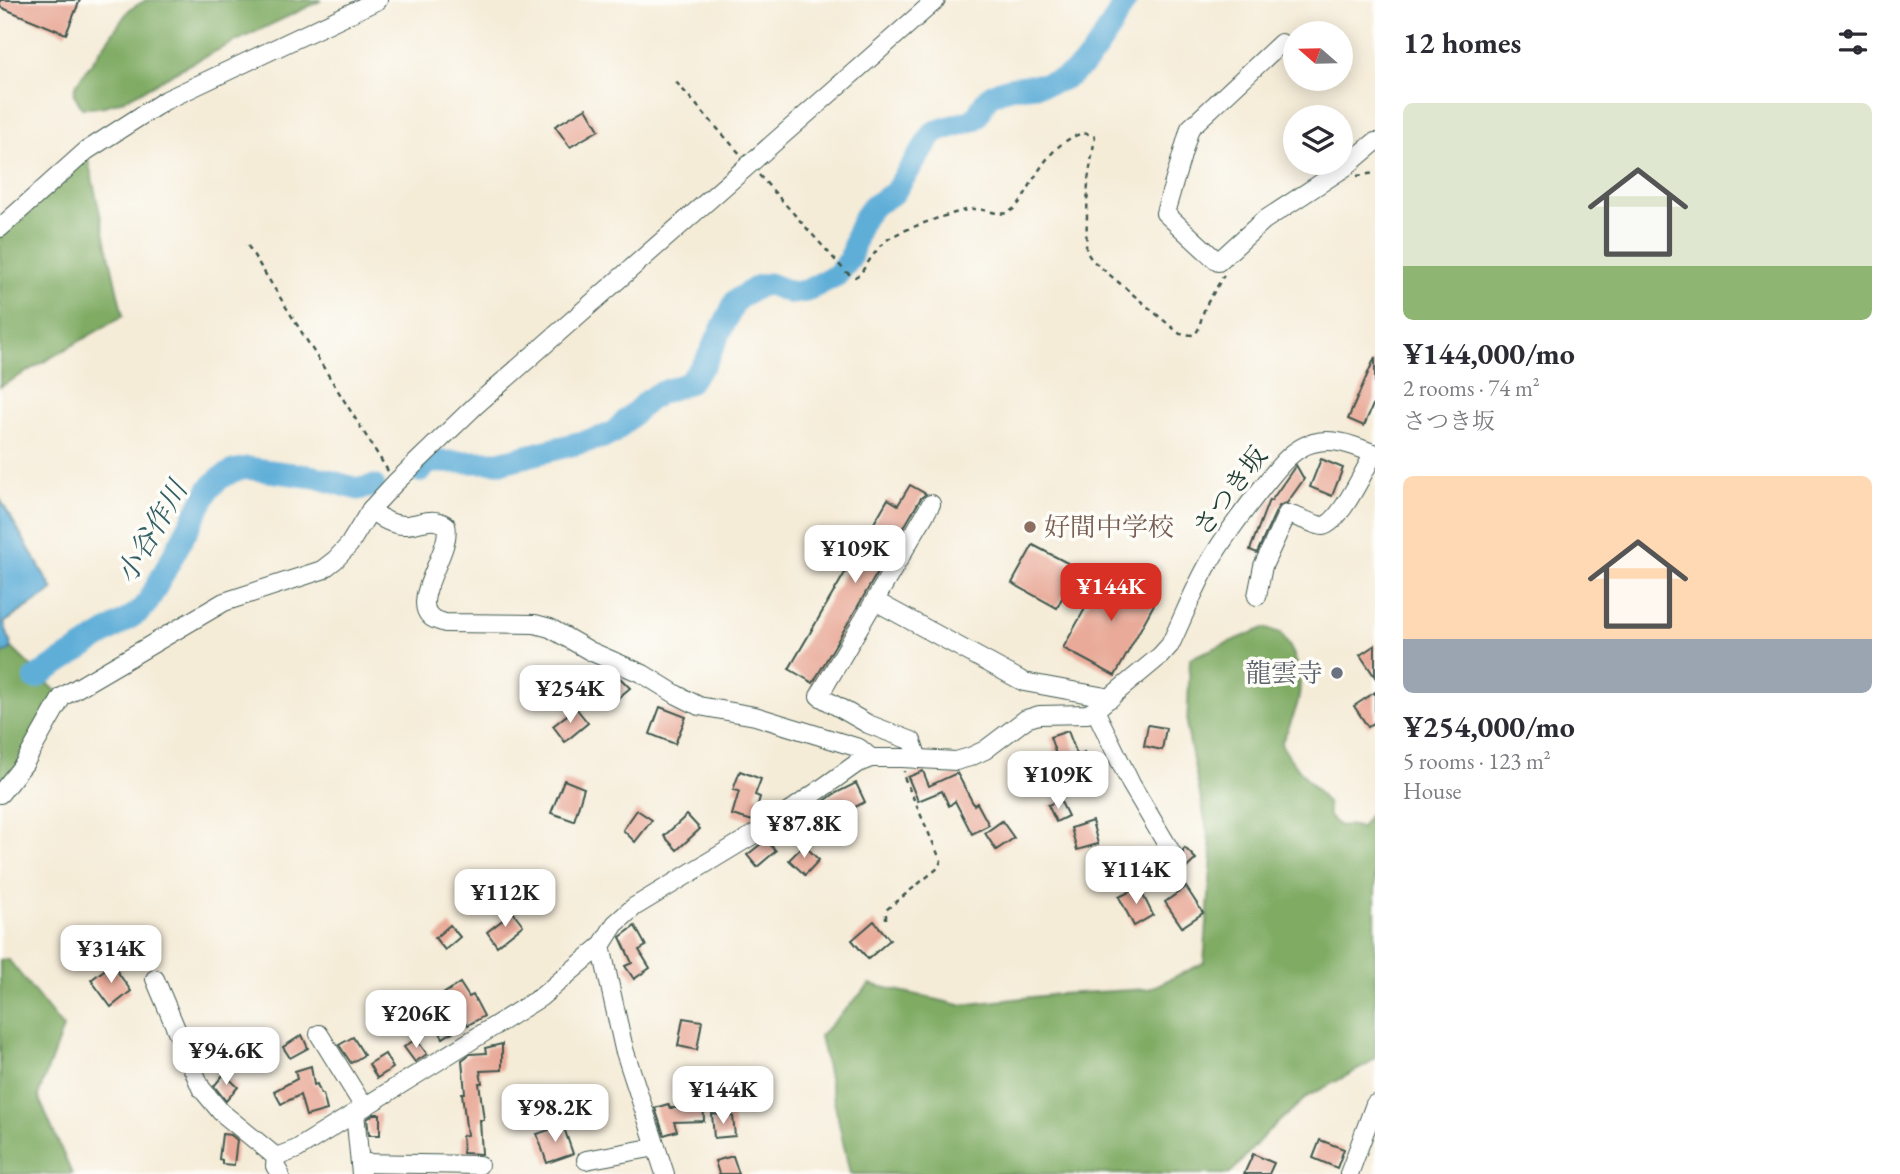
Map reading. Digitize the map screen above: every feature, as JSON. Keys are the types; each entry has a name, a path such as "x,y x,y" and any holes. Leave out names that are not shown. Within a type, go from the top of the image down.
{"street":[{"path":"0,228 86,151 164,101 378,0"},
{"path":"0,794 24,764 62,697 224,602 322,570 335,560 349,545 371,509 395,482 475,406 936,0"},
{"path":"1281,43 1189,128 1165,213 1218,261 1263,220 1344,168 1375,142"},
{"name":"さつき坂","path":"1095,710 1170,645 1208,564 1221,543 1284,461 1312,443 1330,441 1344,442 1374,453"},
{"path":"1258,596 1263,566 1287,514 1325,526 1350,498 1374,453"},
{"path":"910,758 912,741 868,724 819,696 931,504"},
{"path":"371,509 388,522 407,525 439,520 446,525 447,531 439,560 425,599 426,612 431,618 445,623 535,624 550,628 643,674 699,706 755,716 859,748 871,758"},
{"path":"875,601 1024,682 1111,698"},
{"path":"155,979 201,1088 221,1112 278,1165 297,1149 541,997 601,946 615,924 634,907 776,821 856,764 871,758 956,761 985,750 1026,719 1039,715 1087,713 1095,710 1130,784 1173,855"},
{"path":"601,946 624,1049 665,1174"},
{"path":"319,1034 360,1110 360,1168 449,1169 479,1165"},
{"path":"1349,1174 1375,1104"},
{"path":"586,1160 656,1147"}],"path":[{"path":"841,265 855,277 895,234 964,210 986,209 1004,214 1011,211 1059,145 1080,134 1089,133 1095,137 1088,180 1086,251 1092,260 1180,334 1194,335 1198,330 1205,307 1226,273"},
{"path":"1352,177 1375,173"},
{"path":"248,246 395,482"},
{"path":"886,919 887,910 938,868 941,861 904,777 910,758"}],"green space":[{"path":"146,0 322,0 203,57 123,100 110,105 82,108 74,94 75,86 129,10"},
{"path":"86,151 123,316 0,387 0,228"},
{"path":"1264,628 1281,633 1295,658 1300,681 1298,702 1281,744 1327,803 1329,817 1339,826 1361,828 1375,806 1375,1058 1367,1065 1308,1096 1266,1133 1230,1174 850,1174 820,1036 870,984 960,1005 1059,994 1149,989 1204,963 1212,855 1187,729 1190,658"},
{"path":"12,648 62,697 0,794 0,656"},
{"path":"8,959 63,1028 38,1096 72,1174 0,1174 0,960"}],"water":[{"path":"0,499 53,590 4,623 12,648 0,656"}],"building":[{"path":"0,0 80,0 66,34 0,7"},
{"path":"586,108 599,130 570,147 555,126"},
{"path":"1375,357 1375,400 1364,426 1348,419"},
{"path":"1321,459 1343,468 1332,496 1310,487"},
{"path":"1296,465 1304,479 1287,503 1277,509 1257,553 1250,550 1269,500 1271,501"},
{"path":"910,485 926,494 921,498 813,683 789,669 888,499 898,505"},
{"path":"1033,545 1077,568 1057,608 1012,583"},
{"path":"1107,569 1158,597 1115,676 1063,648"},
{"path":"1375,645 1375,677 1360,655"},
{"path":"618,676 630,688 611,704 600,691"},
{"path":"1375,692 1375,722 1368,727 1354,706"},
{"path":"660,707 686,717 675,744 650,734"},
{"path":"576,708 588,723 565,742 553,726"},
{"path":"1148,725 1166,728 1162,750 1144,746"},
{"path":"1068,731 1078,757 1084,752 1097,775 1076,787 1060,755 1057,757 1050,737"},
{"path":"740,771 761,779 755,795 760,797 753,821 732,815 739,791 733,790"},
{"path":"923,771 929,786 957,773 974,805 977,803 989,825 972,834 955,801 949,806 942,791 918,801 908,777"},
{"path":"564,780 584,788 574,821 551,813"},
{"path":"856,783 865,802 847,811 845,807 810,838 796,822 834,794"},
{"path":"1060,800 1068,816 1056,822 1048,805"},
{"path":"637,810 652,820 635,842 623,830"},
{"path":"687,815 700,829 677,850 664,836"},
{"path":"1002,821 1014,838 996,850 985,833"},
{"path":"1092,821 1098,844 1077,850 1071,828"},
{"path":"766,840 776,851 757,867 747,855"},
{"path":"804,845 819,860 805,875 789,860"},
{"path":"1185,848 1196,859 1176,878 1165,868 1183,860"},
{"path":"1139,887 1153,915 1134,926 1119,897"},
{"path":"1186,887 1203,913 1182,927 1165,902"},
{"path":"513,912 523,925 497,946 487,932"},
{"path":"874,921 890,940 868,959 852,940"},
{"path":"450,925 460,937 445,950 435,938"},
{"path":"635,926 646,946 639,950 650,968 634,979 625,966 632,963 620,937"},
{"path":"112,964 131,991 111,1007 91,980"},
{"path":"460,983 469,997 473,995 484,1016 443,1038 425,1006"},
{"path":"398,1006 407,1019 392,1029 384,1016"},
{"path":"683,1018 702,1021 697,1050 678,1046"},
{"path":"302,1035 308,1048 290,1058 283,1047"},
{"path":"353,1037 364,1055 351,1063 339,1045"},
{"path":"416,1039 427,1054 415,1062 404,1047"},
{"path":"502,1044 502,1070 480,1071 484,1120 480,1120 482,1154 463,1153 462,1136 467,1135 462,1093 465,1093 462,1060 470,1054 486,1053 485,1048"},
{"path":"385,1054 393,1068 377,1078 369,1064"},
{"path":"311,1066 314,1085 317,1084 323,1094 327,1110 306,1116 300,1095 281,1104 274,1091 297,1079 295,1071"},
{"path":"224,1074 238,1087 226,1101 214,1086"},
{"path":"688,1094 703,1094 704,1121 674,1122 677,1131 664,1135 655,1108 668,1104 670,1108 688,1108"},
{"path":"374,1114 380,1114 380,1135 369,1135 367,1119"},
{"path":"712,1114 733,1116 735,1136 714,1138"},
{"path":"563,1125 573,1154 547,1163 537,1134"},
{"path":"222,1134 231,1135 237,1140 234,1165 222,1164 219,1159"},
{"path":"1320,1140 1344,1149 1337,1168 1313,1158"},
{"path":"1253,1154 1274,1163 1269,1174 1244,1174"},
{"path":"733,1156 739,1174 719,1174 715,1161"}],"waterway":[{"name":"小谷作川","path":"420,471 429,462 503,462 603,437 613,433 657,394 688,383 705,363 736,300 759,286 769,284 792,293 806,291 837,275 850,259 864,217 873,206 894,193 934,132 973,120 986,101 998,92 1045,84 1073,73 1094,52 1126,0"},
{"name":"小谷作川","path":"35,678 139,612 148,602 209,489 233,471 247,468 315,477 358,489 374,486"}],"place":[{"name":"好間中学校","path":"1030,527"},
{"name":"龍雲寺","path":"1337,673"}]}
